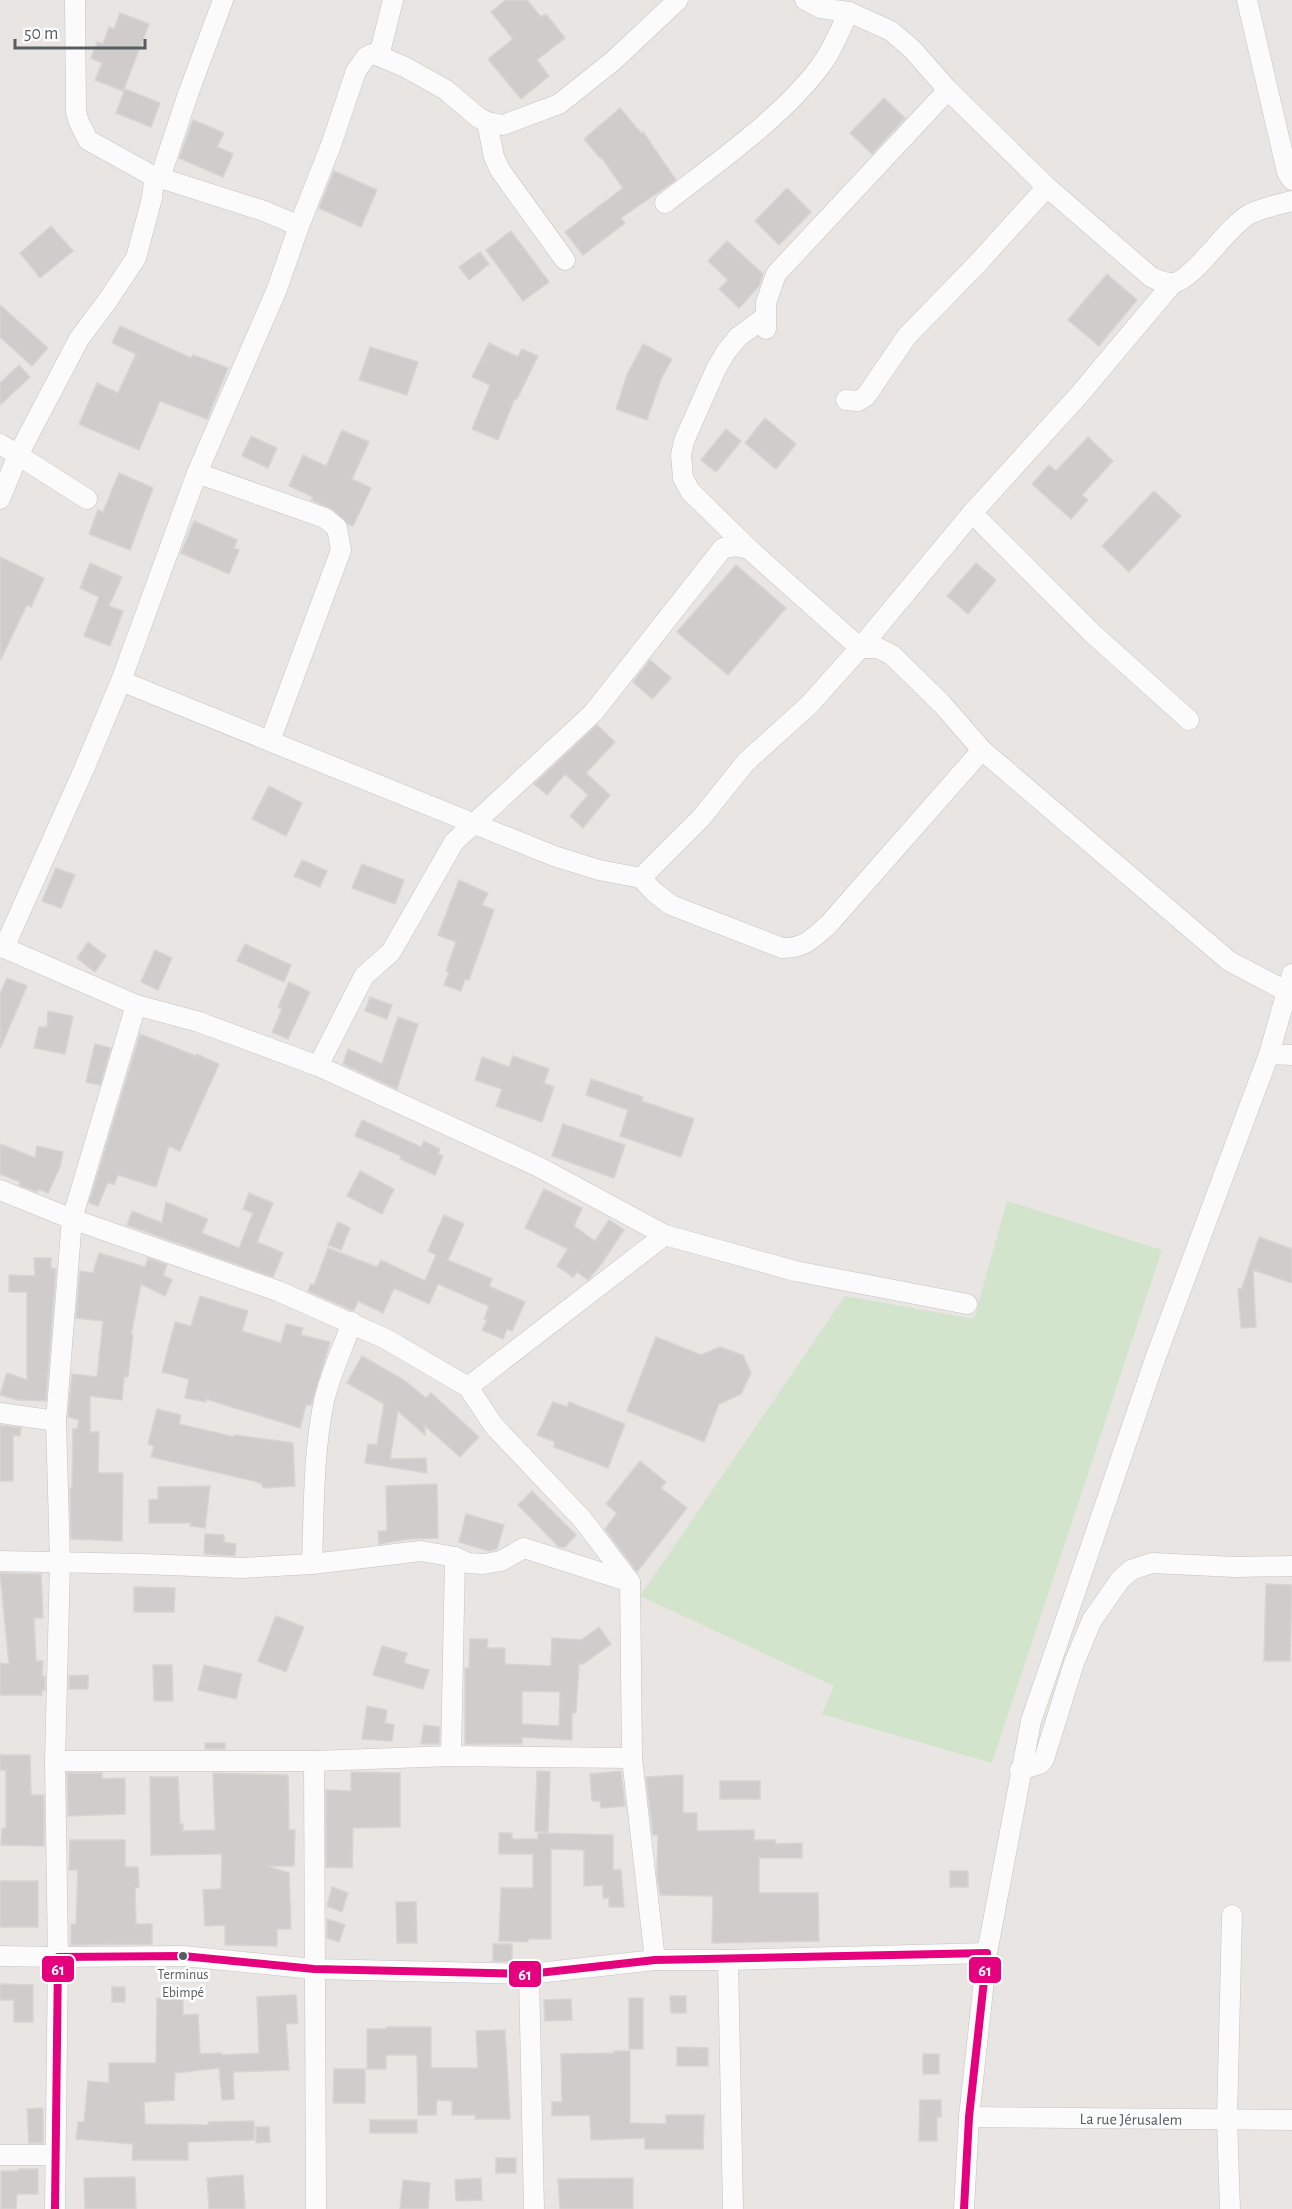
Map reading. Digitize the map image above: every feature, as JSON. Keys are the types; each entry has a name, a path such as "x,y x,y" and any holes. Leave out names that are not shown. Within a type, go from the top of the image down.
{"street":[{"path":"75,0 76,112 88,140 156,177 264,211 299,226"},
{"path":"0,499 18,455 79,339 136,258 152,198 154,181 223,0"},
{"path":"379,56 393,0"},
{"path":"678,0 613,61 559,104 503,125 487,122 446,90 405,67 379,56 372,54 366,57 356,71 331,146 277,289 197,473 121,681 84,769 2,947 136,1005 199,1022 318,1066 539,1167 665,1235 795,1271 967,1304"},
{"path":"805,0 820,8 849,12 891,31 912,49 948,90 1047,187 1151,277 1173,283"},
{"path":"1247,0 1290,174"},
{"path":"665,203 750,136 806,83 822,64 849,12"},
{"path":"948,90 776,274 769,290 765,323 738,337 716,369 684,441 681,455 683,478 690,491 749,549 860,648 878,648 892,655 942,704 982,750 1229,961 1289,983 1269,1054 1155,1359 1031,1721 987,1953 969,2117 964,2209"},
{"path":"487,122 494,157 500,170 565,260"},
{"path":"846,400 858,401 866,396 906,336 978,263 1047,187"},
{"path":"641,878 701,818 746,762 809,705 860,648 972,513 1079,395 1173,283 1185,279 1228,231 1247,216 1292,201"},
{"path":"0,444 87,499"},
{"path":"197,473 325,518 337,528 341,550 270,741"},
{"path":"972,513 1092,633 1189,720"},
{"path":"318,1066 364,976 391,952 454,842 593,713 723,548 736,546 749,549"},
{"path":"121,681 473,824 576,863 641,878 671,905 782,948 795,948 806,944 829,924 982,750"},
{"path":"55,2209 58,1957 55,1761 60,1562 56,1421 72,1219 136,1005"},
{"path":"1269,1054 1292,1055"},
{"path":"0,1190 72,1219 278,1291 386,1339 468,1387 494,1426 583,1520 630,1582 632,1758 655,1960"},
{"path":"468,1387 665,1235"},
{"path":"312,1563 315,1476 320,1425 325,1398 352,1322"},
{"path":"0,1413 56,1421"},
{"path":"0,1561 242,1568 421,1551 455,1557 468,1563 483,1564 501,1561 524,1548 630,1582"},
{"path":"451,1756 455,1557"},
{"path":"1020,1770 1040,1764 1044,1758 1074,1664 1092,1620 1120,1580 1131,1570 1152,1563 1235,1567 1292,1566"},
{"path":"55,1761 314,1761 451,1756 632,1758"},
{"path":"314,1761 316,2209"},
{"path":"1230,2209 1227,2119 1232,1915"},
{"path":"0,1956 183,1956 314,1969 529,1974 655,1960 987,1953"},
{"path":"728,1960 734,2209"},
{"path":"529,1974 534,2209"},
{"name":"La rue Jérusalem","path":"969,2117 1292,2120"},
{"path":"0,2155 55,2156"}],"green space":[{"path":"1007,1201 1162,1250 992,1763 822,1714 834,1686 640,1596 845,1296 974,1319"}],"building":[{"path":"506,0 527,0 541,17 546,14 565,38 537,60 549,76 521,99 488,59 513,39 491,12"},
{"path":"120,13 149,24 123,91 95,80 102,63 91,58 97,42 103,44 109,27 114,29"},
{"path":"125,89 160,103 151,127 116,113"},
{"path":"884,98 905,118 872,154 850,133"},
{"path":"620,108 641,133 643,132 676,180 621,218 625,223 583,255 565,232 623,188 601,157 584,139"},
{"path":"193,120 224,133 217,147 233,154 223,177 179,158"},
{"path":"334,171 377,190 361,227 319,208"},
{"path":"787,188 811,212 779,245 755,221"},
{"path":"51,226 73,251 40,278 20,253"},
{"path":"511,231 549,282 523,301 486,250"},
{"path":"727,241 763,274 759,286 739,308 719,289 728,280 708,261"},
{"path":"480,252 489,264 469,280 459,267"},
{"path":"1107,274 1137,300 1099,346 1068,320"},
{"path":"0,305 48,348 32,366 0,337"},
{"path":"120,326 191,358 193,355 228,368 207,419 160,401 139,450 79,424 97,383 118,393 136,354 112,343"},
{"path":"489,343 518,357 522,349 538,356 517,399 515,398 498,440 472,429 490,385 472,377"},
{"path":"643,344 672,359 661,379 647,420 616,409 627,375"},
{"path":"370,347 418,362 407,395 359,380"},
{"path":"19,365 30,377 0,405 0,383"},
{"path":"765,418 796,444 776,469 745,443"},
{"path":"726,429 741,441 716,472 701,460"},
{"path":"342,430 369,442 352,479 371,488 353,526 332,509 311,500 313,497 289,486 303,455 326,466"},
{"path":"251,436 277,448 268,468 242,456"},
{"path":"1088,437 1113,461 1082,495 1088,500 1071,519 1032,484 1049,465 1056,471"},
{"path":"119,473 153,488 130,550 89,534 98,510 103,512"},
{"path":"1154,491 1181,516 1129,572 1102,546"},
{"path":"194,521 237,540 234,548 239,550 229,574 181,553"},
{"path":"0,557 44,578 31,607 27,605 0,661"},
{"path":"90,563 122,577 109,606 123,611 110,646 84,636 99,597 80,588"},
{"path":"976,563 996,580 968,614 947,596"},
{"path":"736,565 786,608 728,675 677,632"},
{"path":"650,660 671,678 652,699 633,682"},
{"path":"597,725 615,742 586,773 610,795 583,828 570,816 588,795 565,774 547,795 534,784"},
{"path":"269,786 302,803 286,836 252,819"},
{"path":"302,860 327,871 320,887 294,876"},
{"path":"362,864 404,880 395,904 352,888"},
{"path":"56,868 75,875 61,908 42,901"},
{"path":"459,880 488,893 482,905 494,910 469,980 465,979 461,991 444,985 449,972 446,971 456,942 438,935"},
{"path":"88,942 106,956 95,972 77,958"},
{"path":"245,944 291,965 284,982 237,961"},
{"path":"155,950 172,958 158,990 141,982"},
{"path":"7,978 27,986 0,1049 0,994"},
{"path":"289,982 310,992 288,1039 272,1032 282,1009 278,1007"},
{"path":"370,997 392,1005 387,1019 365,1011"},
{"path":"48,1011 73,1016 65,1054 34,1048 39,1027 47,1027"},
{"path":"398,1017 418,1024 397,1089 343,1064 348,1049 382,1064"},
{"path":"140,1034 219,1064 180,1151 169,1146 156,1187 118,1175 114,1185 108,1182 98,1206 89,1203"},
{"path":"95,1044 111,1048 100,1085 86,1082"},
{"path":"513,1056 549,1069 544,1083 554,1087 542,1122 496,1106 502,1089 475,1080 482,1057 509,1067"},
{"path":"591,1079 643,1097 642,1101 694,1119 681,1157 620,1136 628,1110 586,1095"},
{"path":"362,1120 421,1147 424,1141 440,1149 438,1154 443,1156 435,1175 400,1159 401,1156 355,1136"},
{"path":"563,1124 625,1145 614,1178 552,1156"},
{"path":"0,1144 35,1158 37,1146 63,1152 60,1167 48,1193 38,1189 37,1192 19,1185 20,1182 0,1174"},
{"path":"360,1171 394,1189 382,1214 347,1196"},
{"path":"544,1189 582,1208 574,1226 595,1241 609,1220 624,1230 588,1280 577,1272 573,1277 557,1266 568,1249 525,1228"},
{"path":"249,1193 273,1203 257,1242 283,1253 273,1277 127,1225 132,1211 162,1223 166,1202 208,1219 202,1233 239,1248 253,1213 243,1209"},
{"path":"444,1215 464,1224 448,1260 492,1279 489,1286 525,1302 512,1331 507,1329 503,1339 482,1330 487,1320 484,1319 489,1306 438,1284 429,1304 394,1288 383,1313 358,1301 354,1310 351,1310 308,1291 311,1284 314,1285 328,1248 377,1267 381,1260 425,1281 436,1255 428,1251"},
{"path":"338,1222 350,1228 341,1250 328,1245"},
{"path":"1259,1237 1292,1249 1292,1283 1253,1270 1256,1327 1241,1328 1238,1289 1242,1288"},
{"path":"99,1253 145,1267 148,1258 167,1265 163,1275 172,1280 165,1296 141,1284 131,1335 133,1335 128,1377 124,1377 122,1400 90,1396 90,1432 99,1432 98,1473 123,1473 122,1541 71,1539 70,1488 72,1488 73,1429 77,1429 79,1420 68,1417 72,1374 97,1377 103,1321 76,1318 80,1271 93,1273"},
{"path":"34,1258 51,1258 51,1268 56,1269 46,1401 18,1400 0,1395 7,1373 27,1380 27,1292 9,1292 9,1275 35,1276"},
{"path":"200,1296 248,1311 242,1331 281,1343 286,1324 303,1328 301,1335 330,1342 311,1405 306,1405 300,1428 206,1399 206,1402 185,1398 189,1379 162,1372 175,1322 191,1326"},
{"path":"656,1337 701,1355 720,1347 743,1355 751,1373 741,1394 719,1404 704,1442 627,1411"},
{"path":"362,1356 404,1380 426,1398 431,1393 479,1437 460,1457 425,1426 425,1435 398,1411 390,1459 426,1458 427,1473 365,1463 368,1444 377,1445 384,1404 347,1383"},
{"path":"553,1402 567,1407 569,1402 625,1424 608,1468 554,1447 555,1442 537,1435"},
{"path":"157,1409 181,1415 179,1424 234,1437 235,1435 293,1443 295,1486 263,1488 262,1484 254,1481 151,1457 154,1446 148,1444"},
{"path":"0,1425 21,1428 20,1436 13,1435 13,1481 0,1481"},
{"path":"640,1461 666,1482 661,1488 687,1508 637,1572 605,1529 617,1513 606,1504"},
{"path":"437,1484 438,1538 408,1539 379,1544 378,1531 387,1531 386,1486"},
{"path":"210,1486 205,1528 190,1526 191,1523 149,1523 149,1500 158,1499 158,1487"},
{"path":"532,1491 576,1535 565,1547 559,1547 518,1505"},
{"path":"466,1514 504,1525 497,1549 489,1551 459,1542"},
{"path":"205,1534 224,1535 224,1542 236,1544 235,1556 204,1554"},
{"path":"0,1573 41,1574 43,1618 34,1618 36,1661 43,1661 42,1676 45,1676 45,1690 42,1690 42,1695 0,1695 0,1663 9,1664"},
{"path":"1266,1584 1292,1585 1290,1661 1264,1661"},
{"path":"134,1587 175,1588 174,1612 134,1612"},
{"path":"276,1616 304,1627 286,1672 258,1661"},
{"path":"599,1627 611,1644 583,1664 579,1664 576,1713 572,1713 572,1740 522,1737 522,1744 465,1744 465,1668 469,1668 470,1639 488,1639 487,1648 505,1648 505,1664 551,1666 552,1638 581,1640","holes":["522,1691 560,1692 559,1726 522,1724"]},
{"path":"382,1646 407,1653 404,1663 429,1670 423,1689 373,1675"},
{"path":"153,1665 172,1665 173,1701 154,1701"},
{"path":"204,1665 242,1674 236,1699 198,1690"},
{"path":"88,1675 88,1689 69,1689 69,1676"},
{"path":"367,1706 387,1710 385,1723 394,1725 392,1741 362,1739"},
{"path":"424,1725 440,1727 439,1744 421,1744"},
{"path":"205,1743 225,1743 225,1749 205,1749"},
{"path":"0,1755 30,1755 31,1795 44,1795 44,1846 1,1845 2,1828 6,1828 6,1770 0,1770"},
{"path":"537,1771 550,1772 548,1832 535,1831"},
{"path":"621,1771 625,1806 601,1808 600,1801 592,1801 590,1774"},
{"path":"351,1772 400,1773 400,1827 353,1828 352,1868 326,1867 326,1790 351,1791"},
{"path":"67,1773 102,1773 102,1779 125,1778 125,1814 68,1816"},
{"path":"213,1773 288,1775 289,1830 295,1830 294,1866 267,1866 289,1873 291,1929 277,1929 277,1946 225,1945 225,1925 205,1926 203,1890 221,1889 222,1854 151,1855 150,1777 178,1777 180,1824 183,1824 183,1831 215,1830"},
{"path":"683,1775 683,1813 697,1813 697,1831 754,1830 754,1840 775,1840 776,1844 802,1843 802,1858 759,1858 759,1893 818,1893 819,1941 712,1943 713,1896 660,1895 657,1875 658,1835 653,1835 646,1777"},
{"path":"720,1781 760,1781 760,1799 720,1799"},
{"path":"499,1833 512,1833 512,1839 538,1839 538,1833 613,1835 613,1870 621,1870 624,1907 609,1907 609,1898 603,1898 603,1885 584,1886 584,1850 551,1849 551,1939 528,1939 528,1942 499,1941 501,1888 533,1888 533,1854 499,1854"},
{"path":"70,1840 125,1840 125,1867 138,1867 139,1887 135,1888 136,1924 152,1924 152,1944 71,1945 71,1924 76,1924 78,1870 69,1870"},
{"path":"950,1871 968,1871 968,1887 950,1887"},
{"path":"0,1881 38,1881 38,1927 0,1927"},
{"path":"332,1887 348,1893 342,1912 327,1906"},
{"path":"396,1902 416,1902 417,1943 397,1943"},
{"path":"327,1919 345,1925 339,1942 327,1938"},
{"path":"493,1944 512,1944 512,1962 493,1961"},
{"path":"0,1984 33,1985 33,2022 14,2022 14,2000 0,2000"},
{"path":"112,1987 125,1987 125,2002 112,2002"},
{"path":"296,1995 298,2023 286,2024 289,2070 233,2072 234,2099 222,2100 219,2068 175,2073 174,2100 144,2102 145,2124 209,2125 208,2122 254,2121 254,2140 188,2142 188,2160 132,2160 133,2144 76,2139 78,2122 84,2122 88,2081 109,2083 109,2063 156,2063 157,1998 183,1998 183,2015 198,2014 200,2054 221,2053 222,2055 259,2053 257,1997"},
{"path":"670,1996 686,1996 686,2013 671,2013"},
{"path":"629,1998 643,1998 643,2049 629,2049"},
{"path":"571,1999 572,2020 545,2021 544,2000"},
{"path":"387,2027 431,2027 431,2068 478,2068 476,2031 505,2030 510,2119 475,2119 475,2115 452,2115 452,2101 437,2100 436,2115 418,2115 417,2055 386,2055 386,2069 367,2069 367,2029 387,2029"},
{"path":"677,2047 708,2048 708,2066 677,2066"},
{"path":"614,2051 630,2051 630,2123 666,2124 666,2115 704,2115 703,2149 645,2149 645,2138 591,2140 590,2115 552,2116 552,2102 562,2102 561,2054 614,2053"},
{"path":"923,2054 939,2054 939,2074 923,2074"},
{"path":"334,2069 365,2069 365,2103 333,2103"},
{"path":"920,2100 941,2100 941,2117 937,2117 937,2141 919,2141"},
{"path":"43,2108 43,2143 29,2143 27,2109"},
{"path":"370,2120 417,2120 417,2133 370,2133"},
{"path":"256,2127 269,2127 270,2142 256,2143"},
{"path":"496,2158 516,2158 516,2173 496,2173"},
{"path":"19,2169 38,2169 38,2194 17,2194 16,2209 1,2209 1,2171 19,2171"},
{"path":"243,2175 245,2209 209,2209 207,2178"},
{"path":"135,2177 136,2209 85,2209 84,2178"},
{"path":"481,2178 482,2200 456,2201 455,2180"},
{"path":"633,2178 633,2209 560,2209 558,2179"},
{"path":"403,2180 430,2183 428,2209 400,2209"}],"transit line":[{"name":"61","path":"55,2209 58,1957 183,1956 314,1969 529,1974 655,1960 987,1953 969,2117 964,2209"}],"place":[{"name":"Terminus Ebimpé","path":"183,1956"}]}
